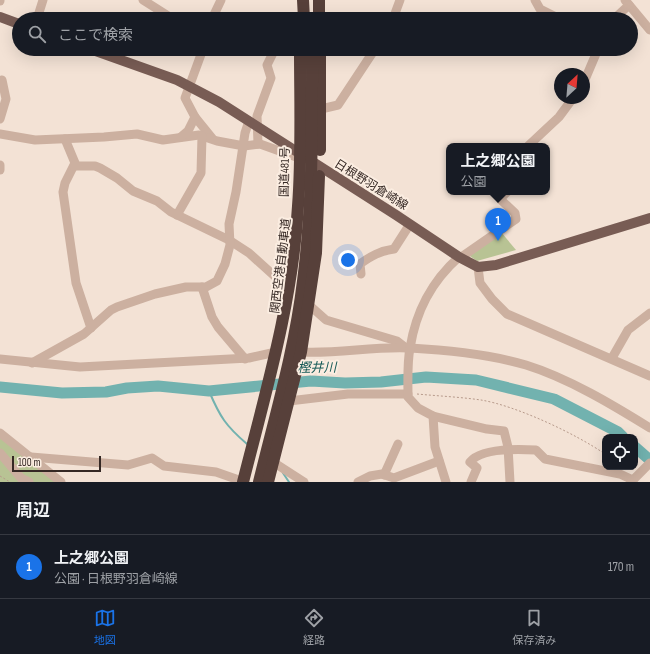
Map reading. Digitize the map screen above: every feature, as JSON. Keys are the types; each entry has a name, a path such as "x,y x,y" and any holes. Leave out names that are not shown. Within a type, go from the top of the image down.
{"highway":[{"path":"299,0 299,12"},
{"path":"303,0 304,12"},
{"path":"311,0 311,12"},
{"path":"319,0 319,12"},
{"name":"国道481号","path":"239,481 263,403 276,352 289,283 298,207 300,56"},
{"name":"関西空港自動車道","path":"250,482 279,366 294,280 305,162 303,56"},
{"name":"関西空港自動車道","path":"259,482 291,349 303,282 310,206 312,56"},
{"path":"268,482 301,352 316,253 320,168 320,56"}],"main road":[{"path":"0,17 12,21"},
{"name":"日根野羽倉崎線","path":"109,56 189,86 249,121 299,156 410,224 460,258 478,267"},
{"path":"478,267 496,265 650,218"}],"street":[{"path":"39,12 42,0"},
{"path":"143,0 162,12"},
{"path":"215,12 221,0"},
{"path":"396,12 400,0"},
{"path":"535,0 540,9 546,12"},
{"path":"619,12 627,2 635,12"},
{"path":"638,15 650,30"},
{"path":"200,56 185,98 195,117 213,139"},
{"path":"258,144 258,116 271,78 267,65 272,56"},
{"path":"321,109 338,105 370,56"},
{"path":"590,68 595,56"},
{"path":"0,119 1,108 6,100 2,80"},
{"path":"531,143 559,117 569,104"},
{"path":"181,137 188,131 195,117"},
{"path":"32,362 84,334 111,310 117,307 155,294 211,285 220,275 230,245 229,224 249,121"},
{"path":"0,134 35,140 136,134 163,140 202,136 244,146 258,144 299,156"},
{"path":"177,215 201,173 202,136"},
{"path":"65,139 75,163 65,183 64,198 76,283 91,328"},
{"path":"0,165 0,170"},
{"path":"74,166 95,166 100,168 117,178 133,191 157,201 177,215 229,240 249,253 280,281 289,283"},
{"path":"504,195 501,200 515,213 516,219 442,272 433,284 422,305 408,348 408,397 418,408 433,416 487,429 504,431 508,449 510,482"},
{"path":"361,274 360,264 372,255 384,250 394,249 410,224"},
{"path":"478,267 480,284 507,314 612,358 650,376"},
{"path":"202,287 215,322 245,359"},
{"path":"308,304 326,320 397,341 408,348"},
{"path":"612,358 628,330 650,313"},
{"path":"301,352 322,353 408,348 500,358 527,366 578,388 626,413 650,428"},
{"path":"0,359 80,367 245,359 276,352"},
{"path":"289,401 348,394 408,394"},
{"path":"433,416 435,447 446,482"},
{"path":"0,433 60,482"},
{"path":"384,475 398,444"},
{"path":"471,482 477,468 470,462 474,457 508,449 536,450 545,459 620,474 632,481 650,463"},
{"path":"0,453 21,478 29,482"},
{"path":"31,457 128,464 152,458 164,466 216,472 239,481"},
{"path":"358,482 370,476 384,475 394,478 439,461"},
{"path":"273,462 304,482"}],"path":[{"path":"408,394 483,400 509,408 576,437 602,452"},
{"path":"0,476 5,481 10,482"}],"green space":[{"path":"501,232 516,250 477,261 467,254"},
{"path":"0,436 56,482 0,482"}],"waterway":[{"name":"樫井川","path":"0,387 62,393 106,392 127,388 158,386 209,391 311,381 345,383 381,382 426,377 476,380 554,399 620,434"},
{"path":"209,391 224,420 247,444"},
{"name":"樫井川","path":"638,450 650,460"},
{"path":"283,473 289,482"}],"place":[{"name":"上之郷公園","path":"498,241"}]}
